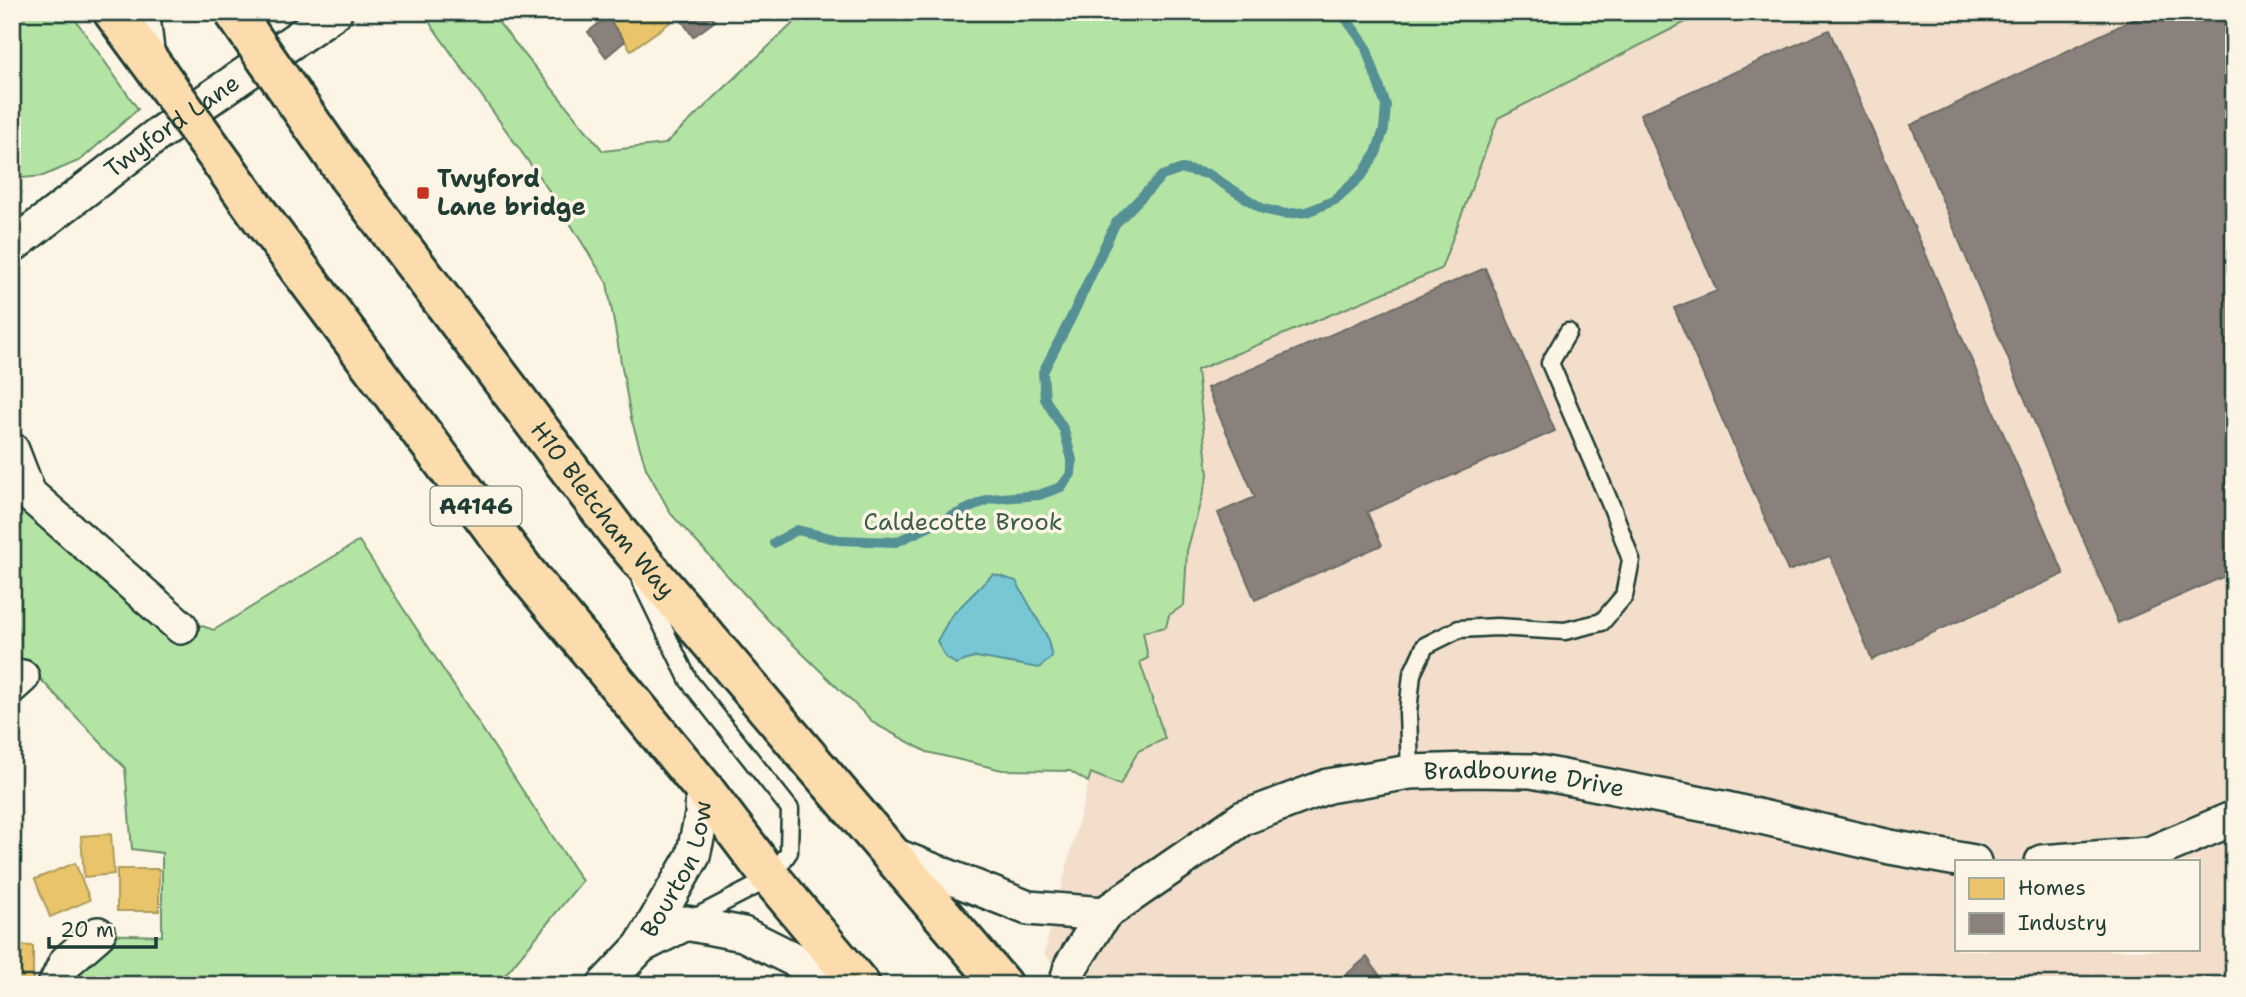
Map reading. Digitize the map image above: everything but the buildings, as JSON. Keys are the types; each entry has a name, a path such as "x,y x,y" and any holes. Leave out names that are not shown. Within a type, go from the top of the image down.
{"highway":[{"name":"A4146","path":"113,12 260,216 526,573 703,788 771,878 860,985"},
{"name":"H10 Bletcham Way","path":"234,12 348,176 617,532 1002,985"}],"street":[{"name":"Twyford Lane","path":"12,246 157,135 335,12"},
{"path":"12,450 29,494 181,626"},
{"name":"Bradbourne Drive","path":"1066,985 1071,966 1104,914 1243,818 1328,786 1410,772 1471,769 1532,771 1727,809 1890,847 1963,860"},
{"name":"Bourton Low","path":"604,985 641,946 693,856 702,815 703,788"},
{"path":"2069,860 2149,854 2234,818"},
{"path":"889,853 1028,908 1104,914"},
{"name":"Bourton Low","path":"641,946 686,923 743,934 845,985"},
{"path":"55,985 66,962 98,934"}],"lane":[{"path":"151,12 158,74"},
{"path":"1410,772 1408,712 1412,674 1425,646 1459,629 1497,627 1565,631 1602,622 1624,596 1631,560 1614,510 1550,363 1568,332"},
{"path":"617,532 689,681 790,808 789,852 771,878"},
{"name":"Bourton Low","path":"686,923 771,878"}],"shaded area":[{"path":"1705,12 2234,12 2234,985 1070,985 1044,954 1091,773 1131,639 1197,370 1441,269 1498,118"}],"green space":[{"path":"12,12 70,12 138,109 81,160 43,176 12,179"},
{"name":"Caldecotte Brook","path":"429,12 490,12 603,151 665,144 805,12 1705,12 1498,118 1441,269 1197,370 1208,475 1187,551 1184,605 1169,615 1166,627 1143,632 1148,658 1140,662 1165,739 1138,751 1120,785 1091,773 1088,782 1070,771 1002,770 927,752 875,724 769,621 671,514 646,468 631,418 607,283 557,202 425,16"},
{"path":"12,450 29,494 187,621 214,630 359,541 582,881 497,985 55,985 98,934 162,936 162,853 132,849 125,768 12,649"}],"water":[{"path":"993,574 1016,581 1047,636 1052,657 1039,668 976,657 956,664 945,657 937,641 951,616"}],"waterway":[{"path":"774,543 797,530 839,540 896,542 989,499 1039,495 1061,487 1071,474 1072,460 1064,430 1045,399 1043,372 1115,224 1162,176 1182,169 1208,174 1263,209 1285,214 1307,212 1335,200 1363,174 1376,153 1384,129 1386,106 1365,45 1341,12"}],"place":[{"name":"Twyford Lane bridge","path":"423,193"}]}
